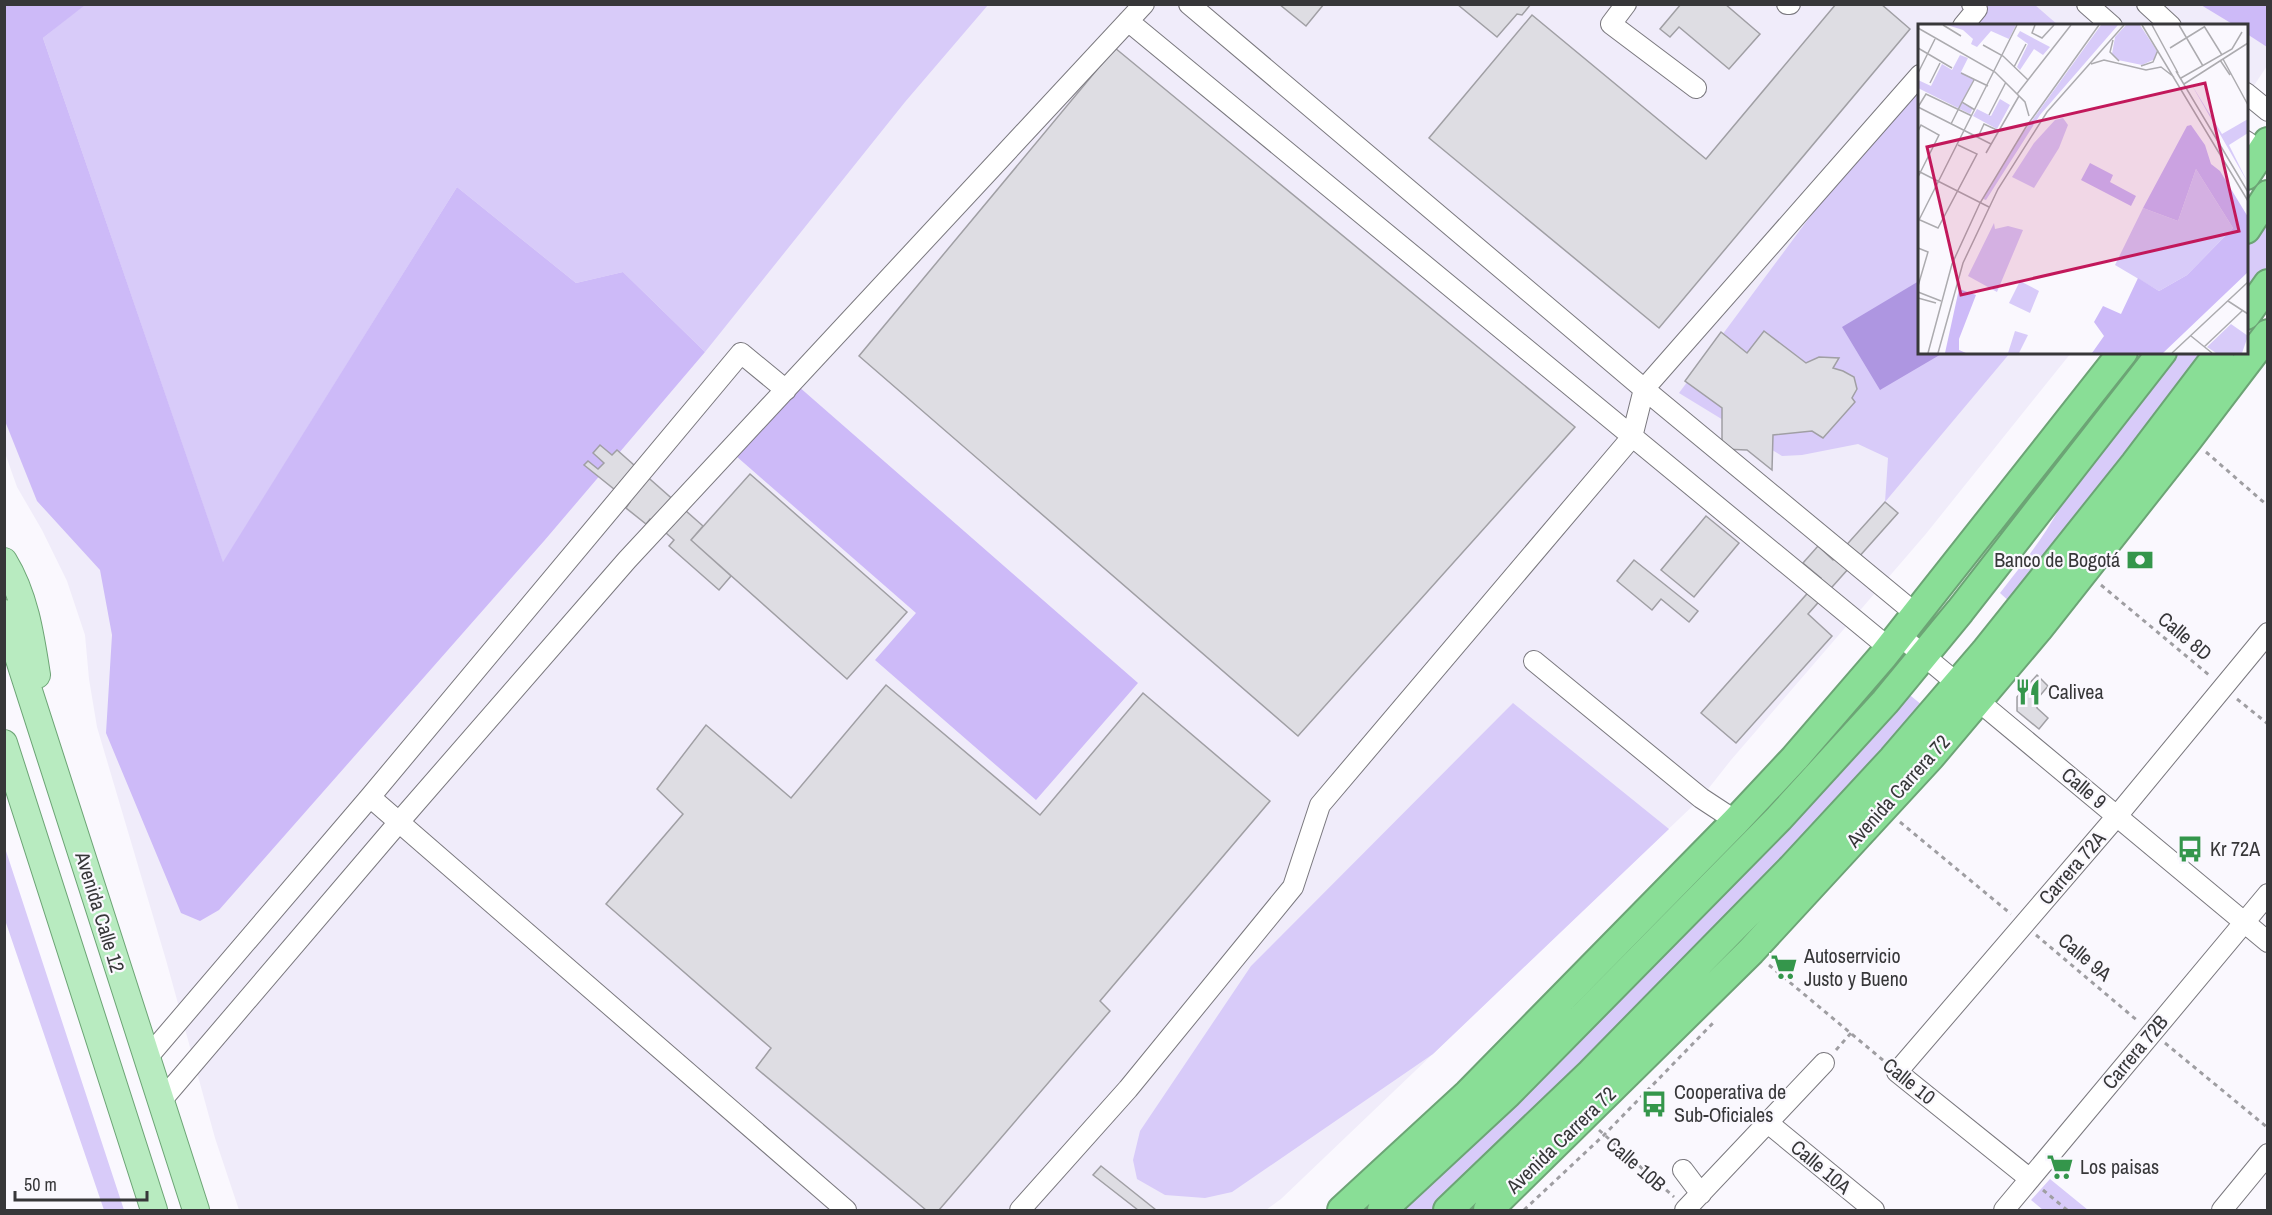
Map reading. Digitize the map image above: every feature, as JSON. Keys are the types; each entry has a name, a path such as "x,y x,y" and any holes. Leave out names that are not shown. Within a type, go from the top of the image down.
{"highway":[{"path":"2248,227 2268,195"},
{"path":"2248,314 2268,284"},
{"name":"Avenida Carrera 72","path":"1448,1210 1591,1073 1792,868 1893,759 1969,693 2083,571 2268,334"},
{"path":"1342,1210 1460,1101 1736,821 1795,758 1902,633 2121,354"},
{"path":"1382,1210 1507,1094 1779,818 1885,702 2160,354"},
{"name":"Avenida Carrera 72","path":"1488,1210 1647,1056 1751,951 1884,808 2135,464 2218,354"},
{"path":"1591,1073 1647,1056"},
{"path":"1365,1210 1377,1179"}],"main road":[{"path":"4,561 18,591 31,635 49,752"},
{"name":"Avenida Calle 12","path":"4,613 196,1210"},
{"name":"Avenida Calle 12","path":"4,743 154,1210"}],"street":[{"path":"161,1101 627,560 1144,4"},
{"path":"1189,4 1644,389 1902,633"},
{"path":"1626,4 1611,24 1696,88"},
{"path":"1965,24 1977,9 1972,4"},
{"path":"2087,4 2110,24"},
{"path":"2147,4 2169,24"},
{"path":"1128,21 1632,437 1902,633"},
{"path":"1020,1210 1128,1089 1293,887 1320,805 1632,437 1644,389 1918,77"},
{"path":"2248,94 2268,111"},
{"path":"147,1058 370,797 741,353 786,390"},
{"name":"Calle 9","path":"1902,633 1969,693 2268,942"},
{"name":"Carrera 72A","path":"1897,1072 2117,816 2268,633"},
{"path":"1534,661 1701,798 1736,821"},
{"path":"370,797 846,1210"},
{"name":"Carrera 72B","path":"2004,1210 2268,894"},
{"path":"1686,1210 1824,1063"},
{"name":"Calle 10","path":"1897,1072 2030,1179"},
{"name":"Calle 10A","path":"1768,1123 1861,1206"},
{"path":"2222,1210 2268,1154"},
{"path":"1683,1170 1701,1194"}],"path":[{"path":"2188,439 2268,506"},
{"name":"Calle 8D","path":"2083,571 2268,724"},
{"name":"Calle 9A","path":"1884,808 2268,1128"},
{"name":"Calle 10","path":"1751,951 1897,1072"},
{"name":"Calle 10B","path":"1584,1117 1686,1210"},
{"path":"2030,1179 2067,1210"}],"shaded area":[{"path":"85,4 988,5 905,102 705,352 623,272 576,283 457,187 223,563 43,38"},
{"path":"1978,4 2035,5 2057,24 1964,24"},
{"path":"5,5 2267,5 2267,66 2248,94 2248,24 1918,24 1918,354 2070,354 1925,535 1731,760 1701,798 1281,1199 1266,1210 239,1210 215,1138 166,960 97,727 85,635 67,581 42,530 17,487 5,453"},
{"path":"5,5 85,5 43,38 223,562 457,187 576,283 623,272 705,352 544,541 219,910 200,921 181,913 106,733 112,635 100,570 37,501 5,421"},
{"path":"2201,5 2267,5 2267,47 2248,35 2248,24 2232,24"},
{"path":"1918,76 1918,354 2009,354 1885,502 1888,458 1858,444 1802,455 1782,456 1679,393 1893,105"},
{"path":"2267,211 2267,266 2248,297 2248,244"},
{"path":"1918,282 1918,354 1941,354 1880,390 1842,327"},
{"path":"2172,354 2210,354 2012,604 2000,593 2048,527 2072,483"},
{"path":"798,386 1138,683 1036,800 875,660 916,613 736,456"},
{"path":"1906,692 1927,709 1761,888 1435,1210 1396,1210"},
{"path":"1513,703 1669,829 1433,1054 1232,1192 1205,1198 1165,1195 1137,1179 1133,1160 1140,1131 1251,966"},
{"path":"4,848 124,1210 104,1210 5,920"},
{"path":"2050,1179 2088,1210 2043,1210 2031,1200"}],"building":[{"path":"1279,4 1324,4 1306,26"},
{"path":"1457,4 1531,4 1522,15 1517,14 1497,37"},
{"path":"1681,4 1725,4 1760,34 1729,69 1679,27 1670,37 1660,29"},
{"path":"1836,4 1881,4 1910,29 1659,328 1429,138 1532,15 1706,159"},
{"path":"1115,48 1575,427 1298,736 859,356"},
{"path":"1764,331 1806,363 1819,357 1839,358 1833,368 1854,377 1857,389 1852,398 1855,402 1823,438 1812,431 1773,435 1772,470 1747,450 1722,449 1722,408 1685,381 1721,332 1747,353"},
{"path":"600,445 612,455 617,450 703,526 691,540 731,576 719,590 669,546 674,540 650,519 646,524 626,508 630,502 584,465 588,461 598,469 604,463 593,453"},
{"path":"750,474 907,612 847,679 691,540"},
{"path":"1885,502 1898,513 1808,614 1832,636 1736,743 1701,713 1821,578 1803,563 1818,546 1833,560"},
{"path":"1706,516 1739,543 1694,597 1661,570"},
{"path":"1634,560 1698,611 1689,622 1661,599 1652,610 1617,581"},
{"path":"2037,675 2048,686 2038,698 2037,708 2048,718 2039,729 2017,711 2017,697"},
{"path":"886,685 1040,815 1143,693 1270,801 1100,1001 1110,1011 939,1210 926,1210 756,1068 771,1048 606,904 683,814 657,789 706,725 791,798"},
{"path":"1101,1166 1156,1210 1138,1210 1093,1175"}],"place":[{"name":"Banco de Bogotá","path":"2140,560"},
{"name":"Calivea","path":"2028,692"},
{"name":"Kr 72A","path":"2190,849"},
{"name":"Autoserrvicio Justo y Bueno","path":"1784,967"},
{"name":"Cooperativa de Sub-Oficiales","path":"1654,1104"},
{"name":"Los paisas","path":"2060,1167"}]}
